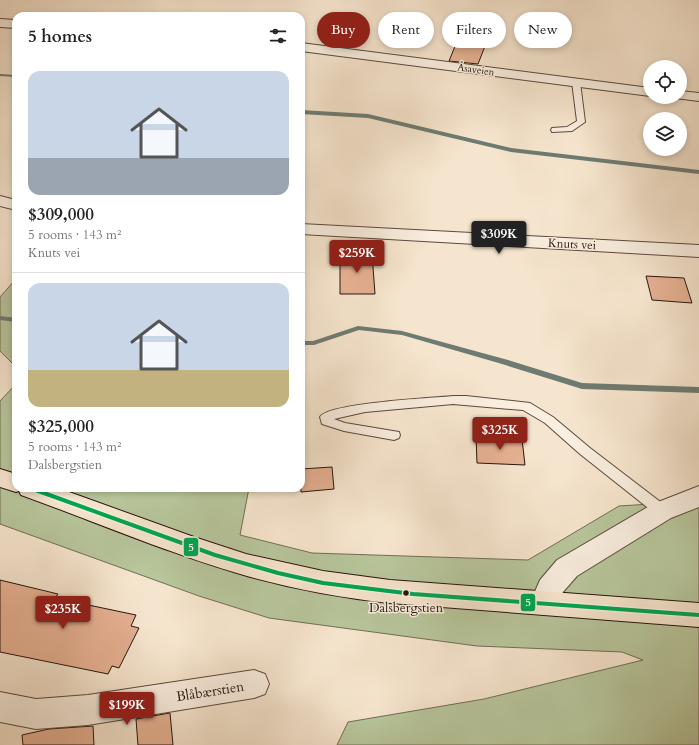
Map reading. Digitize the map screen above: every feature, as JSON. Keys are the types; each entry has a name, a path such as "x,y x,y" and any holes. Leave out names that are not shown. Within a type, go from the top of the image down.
{"main road":[{"path":"0,478 12,482"},
{"path":"42,492 73,502 212,556 278,573 332,584 394,592 699,615"}],"street":[{"path":"0,23 12,24"},
{"name":"Åsaveien","path":"305,47 643,91"},
{"path":"687,96 699,97"},
{"path":"0,201 12,204"},
{"name":"Knuts vei","path":"305,229 699,251"},
{"path":"544,603 547,591 554,580 567,568 662,511 699,496"},
{"name":"Blåbærstien","path":"0,708 36,714 88,710 254,684"}],"lane":[{"path":"555,130 569,129 581,122 576,82"},
{"path":"394,435 344,427 327,421 326,417 329,414 346,411 453,400 526,406 549,420 585,451 662,511"}],"green space":[{"path":"12,284 12,363 0,351 0,297"},
{"path":"12,388 12,492 248,492 240,535 312,553 528,560 619,506 699,501 699,745 337,745 348,722 484,699 643,660 622,652 477,646 269,618 199,596 0,524 0,401"}],"building":[{"path":"454,48 484,48 478,64 449,61"},
{"path":"340,254 372,254 375,294 340,294"},
{"path":"646,276 684,278 692,303 652,300"},
{"path":"476,437 522,439 525,465 477,463"},
{"path":"332,467 334,489 305,492 305,469"},
{"path":"0,580 58,594 55,598 136,615 131,626 139,628 119,668 112,666 108,674 0,652"},
{"path":"170,713 173,745 138,745 136,719"},
{"path":"93,726 94,745 23,745 22,735 49,729"}],"waterway":[{"path":"0,75 12,76"},
{"path":"305,112 368,116 511,150 699,172"},
{"path":"0,318 12,320"},
{"path":"305,343 314,343 358,328 402,333 505,362 582,386 699,390"}],"transit line":[{"name":"5","path":"41,492 184,545 246,565 323,583 413,594 699,615"}],"place":[{"name":"Dalsbergstien","path":"406,593"}]}
